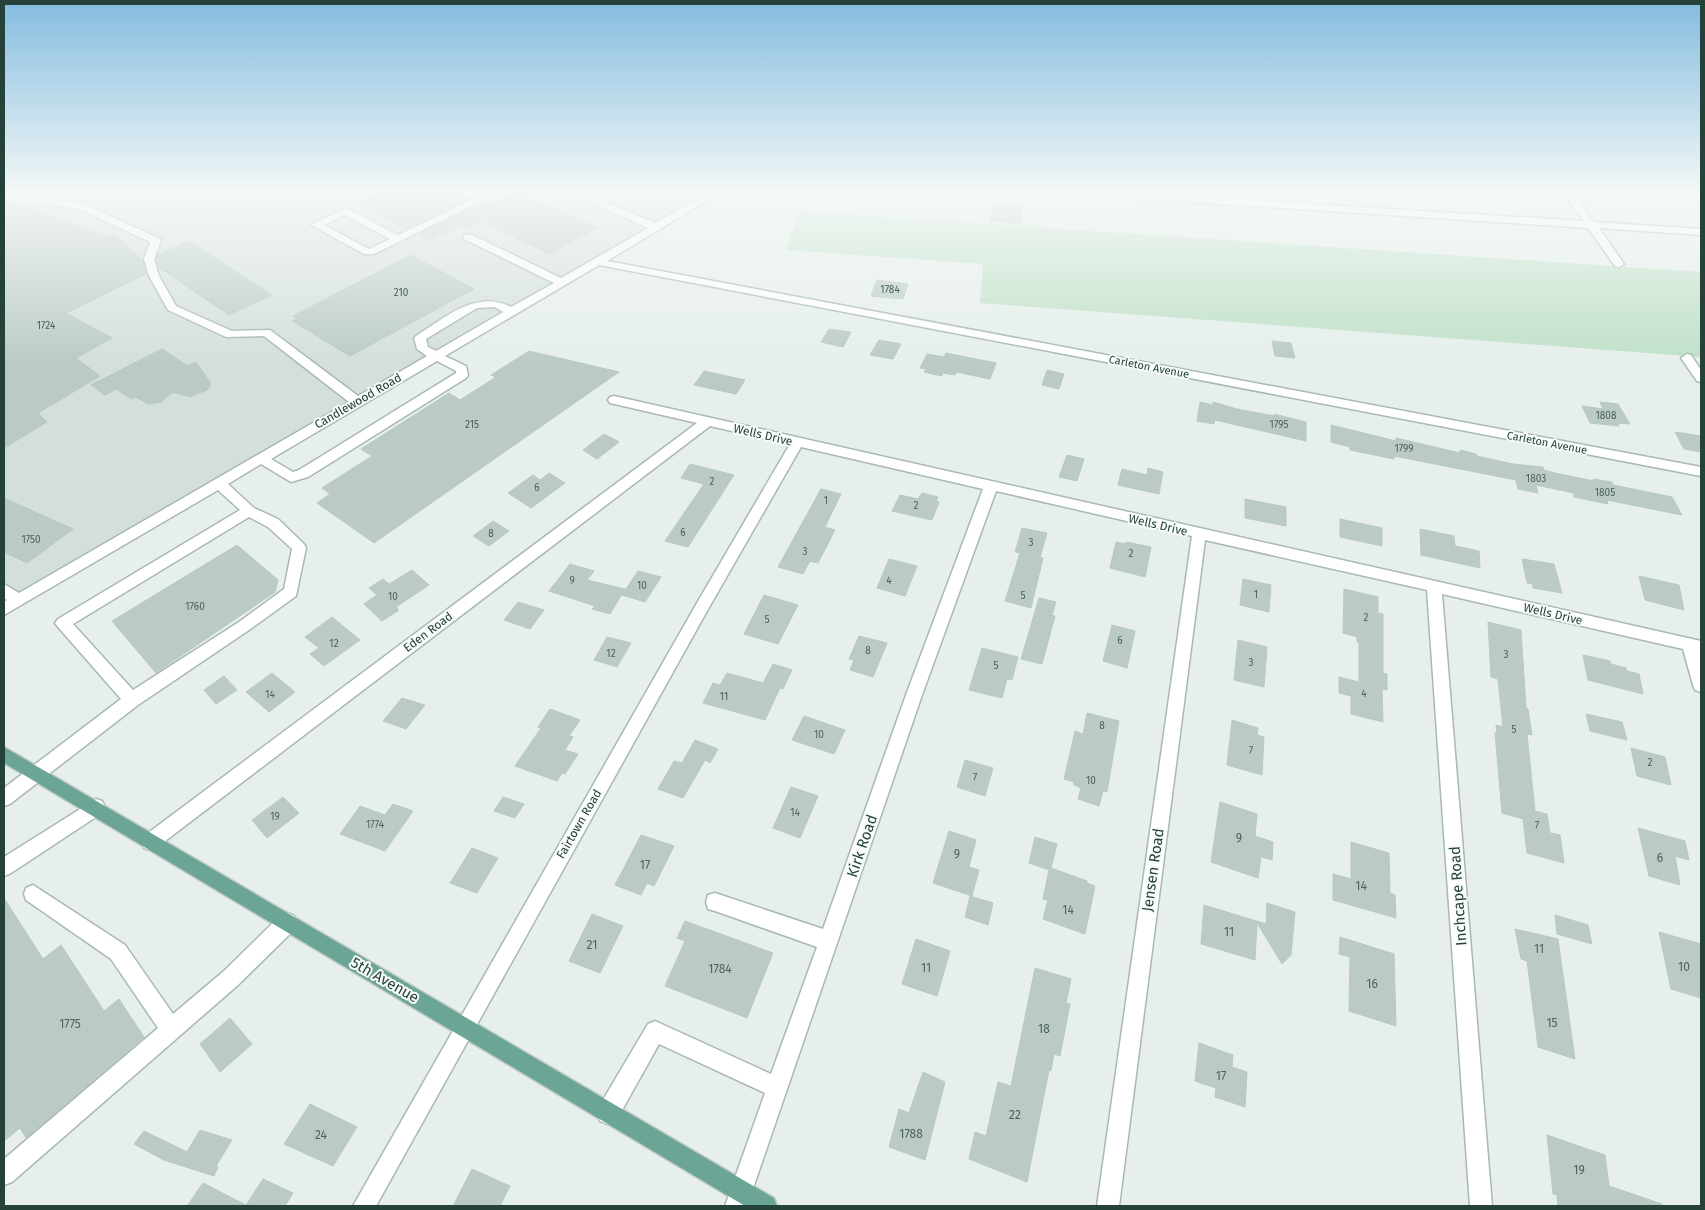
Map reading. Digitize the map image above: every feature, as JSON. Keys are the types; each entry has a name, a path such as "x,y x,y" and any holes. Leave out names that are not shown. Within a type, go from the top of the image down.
{"main road":[{"name":"5th Avenue","path":"4,754 608,1113 739,1199 766,1206"}],"street":[{"path":"152,250 149,259 154,276 172,308 230,335 266,332 357,402"},
{"path":"496,250 561,282"},
{"name":"Candlewood Road","path":"4,609 616,250"},
{"path":"1610,250 1619,264"},
{"name":"Carleton Avenue","path":"597,262 1701,472"},
{"path":"261,458 292,477 303,474 462,375 462,369 423,348 420,338 474,305 497,304 512,312"},
{"path":"1687,358 1701,378"},
{"name":"Wells Drive","path":"614,400 1696,646"},
{"name":"Eden Road","path":"150,842 707,422"},
{"name":"Fairtown Road","path":"364,1206 797,443"},
{"path":"4,798 132,700 244,626 290,592 299,548 273,523 250,511 218,483"},
{"name":"Kirk Road","path":"739,1199 828,941 990,486"},
{"path":"132,700 63,623 250,511"},
{"name":"Jensen Road","path":"1108,1206 1199,534"},
{"name":"Inchcape Road","path":"1434,587 1481,1206"},
{"path":"4,590 18,601"},
{"path":"1696,646 1701,684"},
{"path":"4,867 96,807"},
{"path":"33,894 118,952 171,1029"},
{"path":"714,902 828,941"},
{"path":"4,1174 231,978 287,923"},
{"path":"608,1113 656,1031 777,1088"}],"shaded area":[{"path":"4,250 617,250 4,609"}],"green space":[{"path":"793,250 1383,250 1701,272 1701,357 980,303 983,264"}],"building":[{"path":"4,250 132,250 143,261 146,274 66,313 112,338 76,358 100,376 38,413 47,422 4,448"},
{"path":"167,250 204,250 272,295 229,315 158,267 157,255"},
{"path":"542,250 556,250 549,254"},
{"path":"411,255 474,289 350,356 292,321 297,318 293,316"},
{"path":"877,280 908,284 903,299 871,296"},
{"path":"829,329 851,332 843,347 821,342"},
{"path":"879,340 901,344 893,359 870,355"},
{"path":"1272,341 1291,343 1295,358 1275,356"},
{"path":"162,349 188,366 196,362 211,384 207,390 190,397 173,392 161,402 149,404 135,397 131,399 116,389 105,395 91,385"},
{"path":"529,351 619,372 374,543 317,503 330,494 322,488 372,456 361,449 449,393 460,400 496,377 491,375"},
{"path":"946,353 996,363 990,379 956,372 955,375 943,373 942,376 924,372 926,369 920,368 927,354 944,357"},
{"path":"1047,370 1064,374 1059,389 1042,385"},
{"path":"704,371 745,380 736,394 694,385"},
{"path":"1200,402 1213,405 1213,402 1237,409 1274,416 1274,414 1306,422 1306,441 1215,420 1214,424 1197,421"},
{"path":"1600,402 1618,404 1630,424 1618,423 1619,426 1590,423 1582,406 1603,409"},
{"path":"1331,425 1396,441 1396,438 1460,453 1460,450 1513,464 1543,467 1544,470 1555,473 1594,481 1593,479 1612,482 1613,485 1672,497 1682,515 1607,500 1608,504 1574,497 1574,493 1536,485 1538,493 1518,489 1516,480 1394,456 1394,459 1350,450 1350,447 1331,442"},
{"path":"1675,432 1701,436 1701,452 1684,449"},
{"path":"604,434 619,442 597,459 583,450"},
{"path":"1067,455 1084,459 1077,481 1059,477"},
{"path":"690,464 734,475 688,547 665,541 704,484 681,478"},
{"path":"1148,468 1163,472 1159,494 1118,485 1122,469 1147,475"},
{"path":"549,473 565,483 531,508 508,493 533,475 540,480"},
{"path":"821,489 841,494 825,527 835,530 818,563 810,561 803,574 778,567"},
{"path":"922,493 938,497 936,501 939,502 932,520 892,511 900,495 918,499"},
{"path":"4,498 73,529 27,563 4,552"},
{"path":"1245,499 1286,507 1286,526 1245,518"},
{"path":"1340,519 1382,528 1382,546 1340,537"},
{"path":"493,521 509,531 489,546 473,536"},
{"path":"1022,528 1047,533 1040,557 1043,558 1031,608 1005,601 1020,553 1015,552"},
{"path":"1420,529 1454,536 1455,546 1479,551 1480,568 1421,555"},
{"path":"1116,542 1151,547 1145,577 1110,568"},
{"path":"237,545 278,580 275,592 156,673 112,621"},
{"path":"889,559 917,566 905,596 877,588"},
{"path":"1522,559 1554,564 1562,593 1533,588 1533,584 1527,583"},
{"path":"570,564 594,571 587,580 625,589 610,614 592,609 595,606 549,591"},
{"path":"412,570 429,585 396,607 399,610 382,621 364,604 377,595 369,588 383,579 389,584"},
{"path":"638,571 661,577 645,602 622,595"},
{"path":"1639,576 1679,585 1684,610 1645,600"},
{"path":"1243,579 1271,585 1269,612 1240,605"},
{"path":"1344,589 1378,597 1378,613 1383,614 1383,673 1387,674 1387,690 1382,689 1383,722 1351,714 1351,696 1339,693 1339,677 1359,682 1359,642 1357,642 1357,637 1343,633"},
{"path":"764,595 798,605 778,644 744,634"},
{"path":"1039,598 1056,602 1052,615 1055,616 1042,664 1021,659"},
{"path":"518,602 544,610 530,629 504,620"},
{"path":"332,617 360,640 324,666 310,654 319,648 305,637"},
{"path":"1488,622 1521,630 1526,708 1528,709 1532,735 1527,734 1535,811 1547,814 1550,833 1560,835 1564,863 1527,853 1523,819 1502,813 1495,733 1497,733 1496,725 1503,727 1498,679 1491,677"},
{"path":"1112,625 1135,631 1127,668 1103,661"},
{"path":"859,636 887,643 873,677 850,670 854,660 849,659"},
{"path":"607,637 631,643 617,667 594,660"},
{"path":"1238,640 1267,647 1264,687 1234,680"},
{"path":"982,648 1018,657 1012,680 1007,679 1002,698 969,690"},
{"path":"1583,655 1610,661 1611,664 1639,674 1643,694 1588,680"},
{"path":"773,664 792,670 783,689 780,688 765,720 703,703 713,683 720,685 727,673 763,683"},
{"path":"272,673 295,692 269,712 246,692"},
{"path":"224,676 237,690 216,704 204,690"},
{"path":"402,698 425,705 406,729 383,721"},
{"path":"550,709 580,720 569,736 573,737 565,750 578,754 565,774 562,773 557,781 515,766 541,728 538,727"},
{"path":"1087,713 1119,721 1107,792 1103,791 1099,806 1078,799 1081,788 1074,785 1074,782 1064,779 1075,731 1083,734"},
{"path":"1586,714 1622,722 1627,740 1590,731"},
{"path":"804,716 845,730 834,754 792,740"},
{"path":"1232,720 1258,728 1257,735 1264,737 1262,775 1227,765"},
{"path":"695,740 718,749 710,763 705,760 683,798 658,789 674,761 682,763"},
{"path":"1631,748 1665,757 1671,785 1637,776"},
{"path":"965,760 993,768 985,796 957,787"},
{"path":"791,787 818,796 800,838 773,828"},
{"path":"283,797 299,813 267,838 252,820"},
{"path":"503,797 524,804 515,818 494,811"},
{"path":"1220,802 1257,814 1255,836 1273,842 1272,860 1261,857 1258,878 1211,862"},
{"path":"393,804 413,811 385,851 340,834 360,806 385,815"},
{"path":"1638,828 1685,841 1689,860 1675,856 1680,885 1649,876"},
{"path":"949,831 976,840 969,867 979,870 972,896 933,883"},
{"path":"641,835 674,846 654,886 647,883 641,895 615,885"},
{"path":"1035,837 1057,844 1051,868 1087,881 1087,883 1095,886 1085,934 1043,919 1048,900 1043,899 1049,870 1029,863"},
{"path":"1351,842 1389,853 1390,893 1395,895 1396,918 1333,900 1333,874 1351,879"},
{"path":"472,848 498,858 477,893 450,883"},
{"path":"970,896 993,903 988,925 965,917"},
{"path":"4,898 43,959 61,945 104,1011 119,999 144,1037 26,1138 20,1128 4,1141"},
{"path":"1267,903 1295,912 1291,955 1282,964 1257,923 1255,960 1201,944 1204,905 1266,924"},
{"path":"592,914 623,926 600,973 569,961"},
{"path":"1555,915 1588,925 1592,944 1557,934"},
{"path":"685,921 773,953 747,1018 665,986 685,941 677,938"},
{"path":"1515,929 1558,939 1575,1059 1538,1047 1527,961 1521,959"},
{"path":"1659,932 1701,944 1701,998 1671,989"},
{"path":"1340,937 1394,954 1396,1026 1349,1011 1350,957 1339,954"},
{"path":"916,939 950,951 937,996 902,984"},
{"path":"1035,968 1071,979 1066,1003 1070,1004 1060,1056 1054,1054 1051,1071 1049,1070 1027,1182 969,1159 975,1132 986,1136 998,1082 1011,1086"},
{"path":"230,1018 252,1044 220,1072 200,1044"},
{"path":"1199,1043 1233,1055 1232,1067 1247,1072 1245,1107 1215,1097 1216,1088 1195,1081"},
{"path":"923,1072 945,1082 925,1160 889,1147 899,1109 909,1113"},
{"path":"310,1104 357,1127 333,1166 284,1144"},
{"path":"200,1130 232,1140 216,1166 218,1167 214,1176 164,1160 134,1144 144,1131 187,1152"},
{"path":"1547,1135 1605,1155 1609,1186 1662,1204 1662,1206 1558,1206 1557,1195 1553,1194"},
{"path":"472,1169 510,1186 500,1206 453,1206"},
{"path":"263,1179 293,1193 285,1206 187,1206 203,1183 246,1205"}]}
